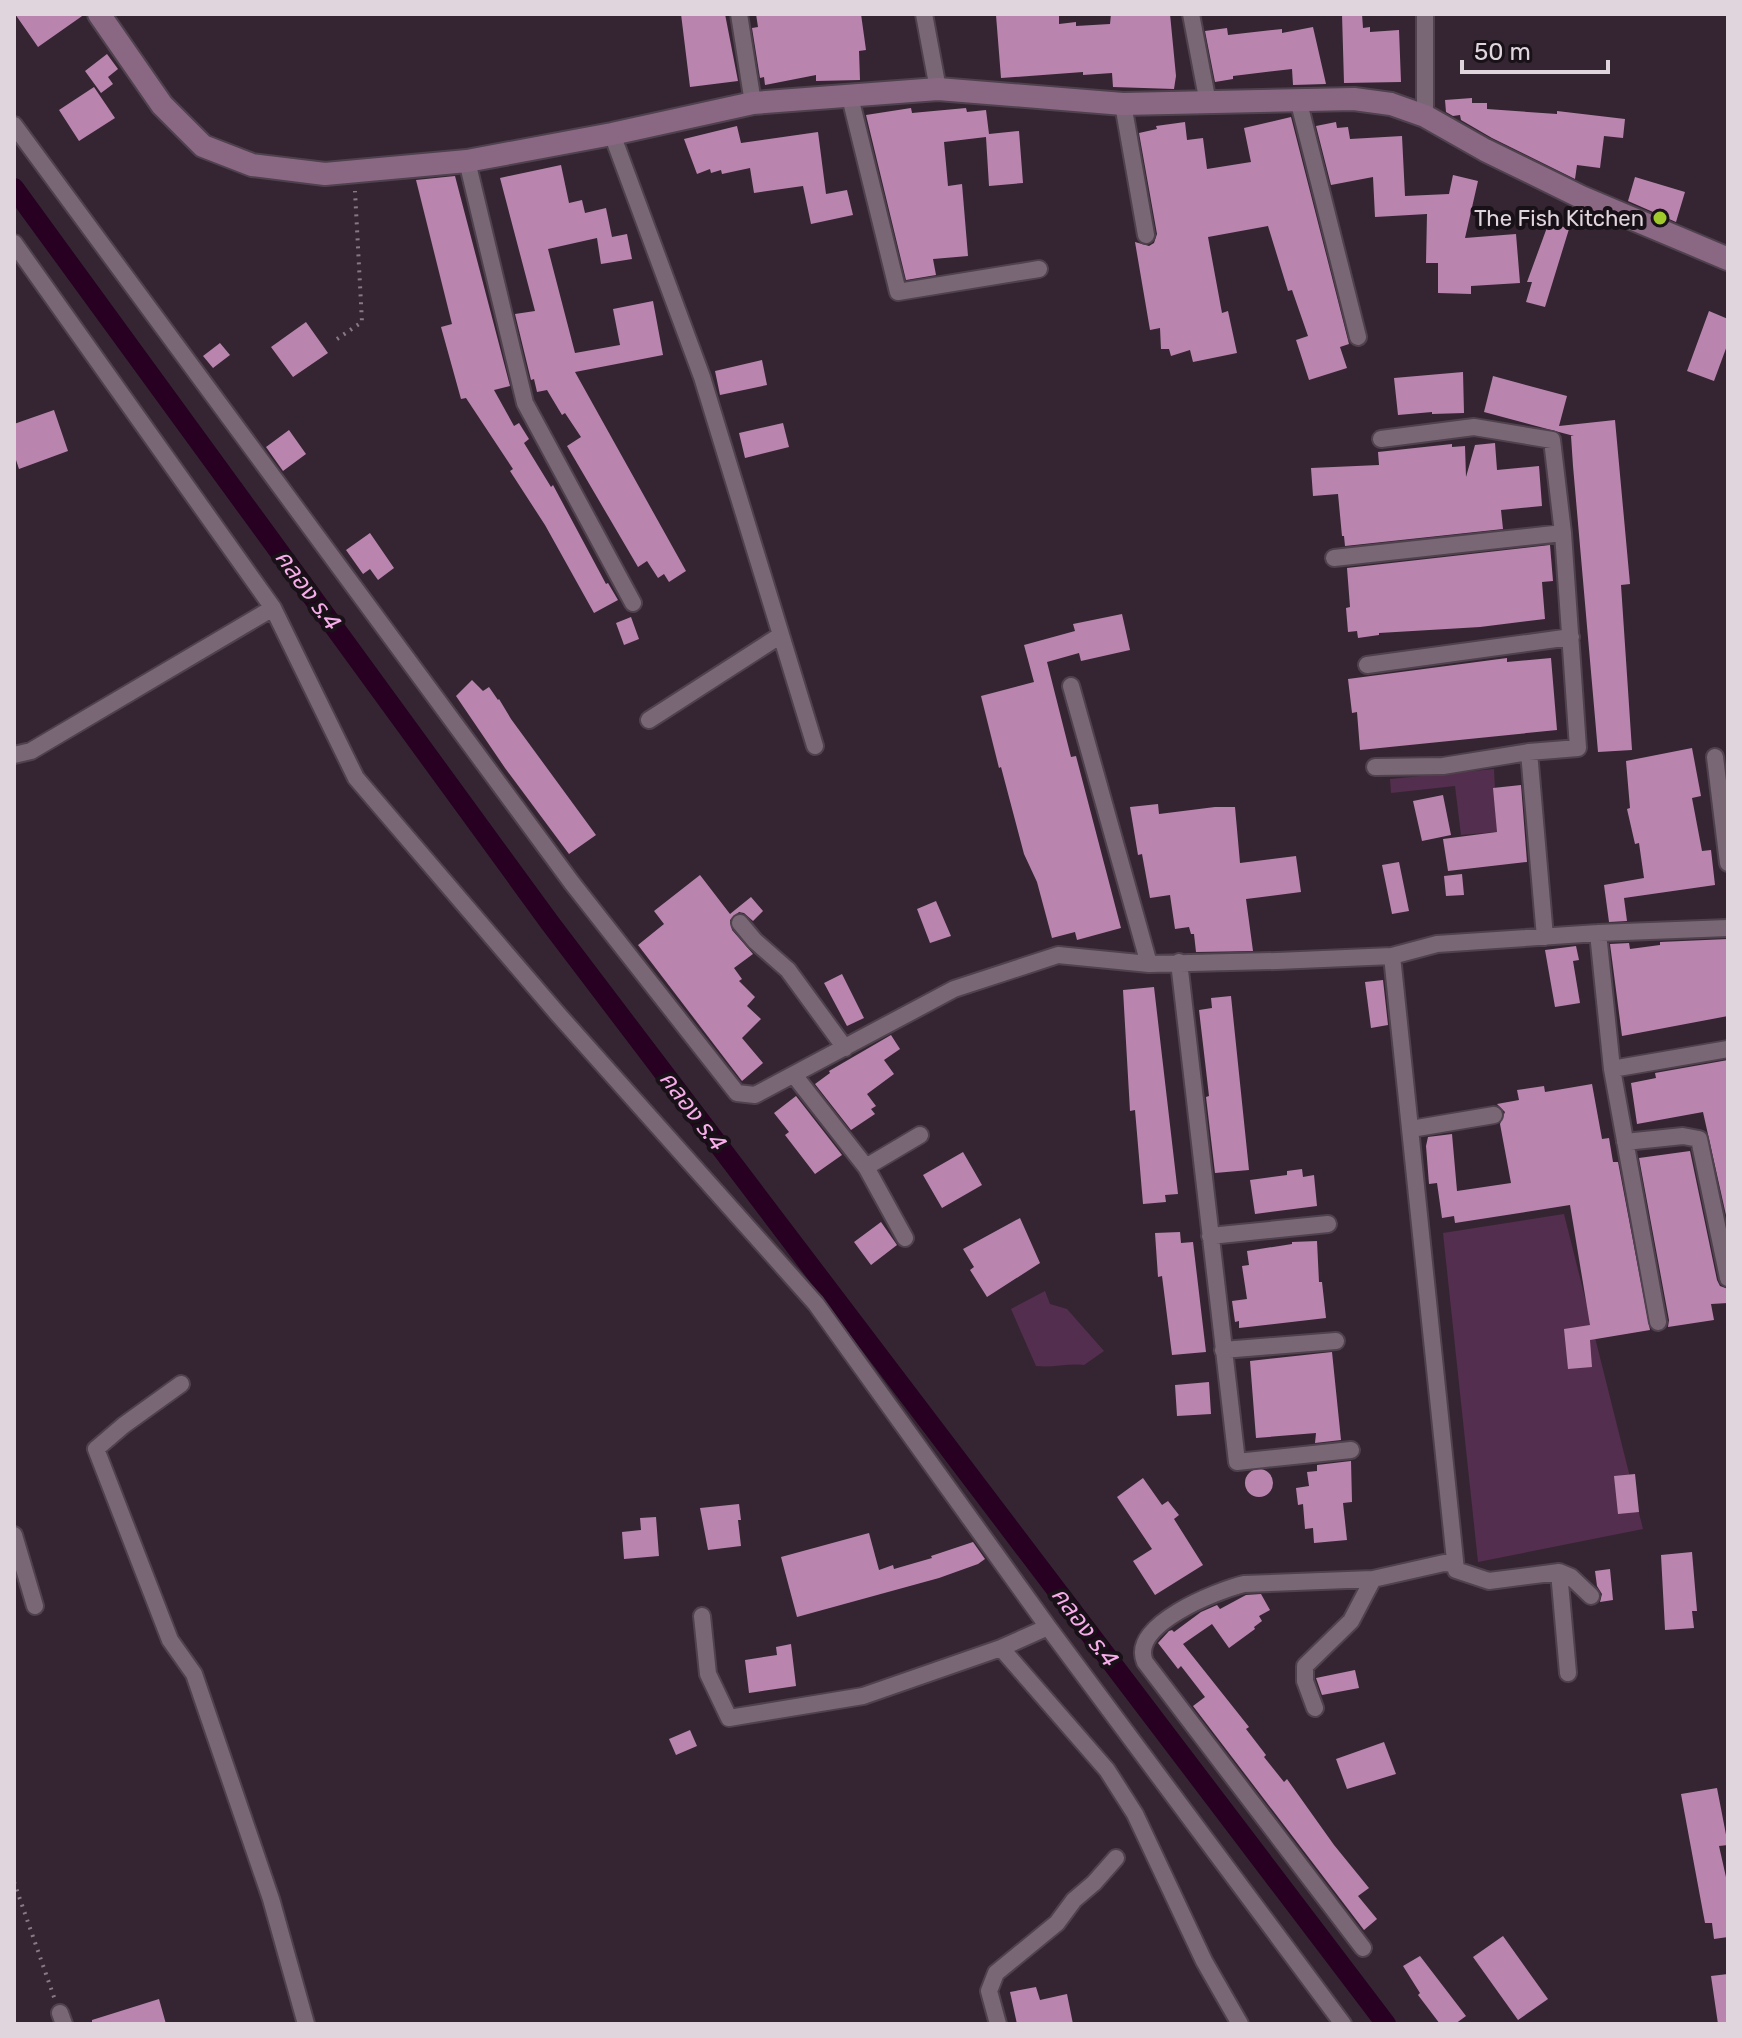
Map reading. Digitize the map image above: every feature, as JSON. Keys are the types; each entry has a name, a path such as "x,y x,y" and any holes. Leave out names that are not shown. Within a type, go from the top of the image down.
{"street":[{"path":"99,14 162,105 203,146 252,165 325,174 467,161 753,103 938,89 1123,104 1354,99 1391,104 1425,116 1485,150 1581,197 1728,259"},
{"path":"739,14 753,103"},
{"path":"924,14 938,89"},
{"path":"1191,14 1208,103"},
{"path":"1425,14 1425,116"},
{"path":"850,97 898,292 1039,269"},
{"path":"1298,99 1358,337"},
{"path":"1123,104 1146,235"},
{"path":"14,125 572,883 737,1093 755,1095 954,989 1058,955 1149,964 1392,956 1437,944 1728,928"},
{"path":"612,134 702,377 815,746"},
{"path":"467,161 525,403 633,603"},
{"path":"14,243 273,608 356,778 557,1013 816,1304 1048,1627 1343,2024"},
{"path":"1375,767 1443,766 1529,752 1578,748 1563,533 1552,440 1474,427 1381,439"},
{"path":"1334,558 1563,533"},
{"path":"14,755 31,751 273,608"},
{"path":"649,720 781,635"},
{"path":"1367,665 1571,637"},
{"path":"1071,686 1149,964"},
{"path":"1529,752 1545,937"},
{"path":"1715,757 1728,863"},
{"path":"740,923 788,970 845,1048"},
{"path":"1598,933 1612,1069 1658,1322"},
{"path":"1392,956 1456,1570"},
{"path":"1179,962 1237,1462 1351,1450"},
{"path":"1612,1069 1728,1049"},
{"path":"794,1075 866,1167 905,1238"},
{"path":"1411,1129 1494,1115"},
{"path":"866,1167 920,1135"},
{"path":"1625,1142 1683,1136 1699,1139 1728,1278"},
{"path":"1210,1236 1328,1224"},
{"path":"1223,1350 1336,1341"},
{"path":"181,1384 96,1449 170,1640 194,1674 271,1899 306,2024"},
{"path":"14,1535 35,1606"},
{"path":"1363,1948 1154,1675 1142,1653 1144,1640 1154,1628 1189,1606 1244,1584 1373,1579 1444,1563 1455,1564 1456,1570"},
{"path":"1456,1570 1489,1581 1559,1572 1571,1577 1591,1596"},
{"path":"1559,1572 1568,1673"},
{"path":"1315,1708 1305,1681 1305,1666 1351,1621 1373,1579"},
{"path":"702,1616 708,1674 729,1718 863,1696 1001,1648 1048,1627"},
{"path":"1001,1648 1107,1770 1135,1814 1204,1961 1240,2024"},
{"path":"998,2024 989,1991 996,1973 1057,1923 1074,1900 1116,1858"}],"path":[{"path":"337,339 362,322 354,171"},
{"path":"14,1882 62,2019"}],"shaded area":[{"path":"1494,769 1497,832 1461,835 1455,786 1391,793 1390,779"},
{"path":"1564,1214 1643,1529 1478,1562 1443,1233"},
{"path":"1045,1291 1050,1304 1067,1309 1104,1351 1084,1365 1036,1366 1011,1309"}],"building":[{"path":"15,14 85,14 38,47"},
{"path":"681,14 725,14 738,81 690,87"},
{"path":"756,14 861,14 866,50 859,51 860,80 816,81 816,75 765,85 764,77 760,78 752,28 758,27"},
{"path":"1059,14 1059,24 1076,22 1076,26 1110,24 1111,14 1170,14 1176,76 1174,89 1113,87 1112,73 1001,78 996,15"},
{"path":"1342,14 1362,14 1363,28 1370,27 1370,32 1399,30 1401,82 1344,83"},
{"path":"1313,27 1326,84 1293,85 1292,69 1233,76 1233,79 1215,82 1205,31 1227,28 1228,35 1282,29 1282,33"},
{"path":"107,54 118,69 108,77 113,84 101,93 85,71"},
{"path":"94,87 115,118 79,141 59,110"},
{"path":"1472,98 1472,103 1487,103 1487,109 1557,114 1557,111 1625,119 1623,138 1604,136 1600,168 1577,165 1575,179 1492,138 1461,120 1460,115 1453,116 1446,112 1445,100"},
{"path":"911,108 912,113 966,108 967,112 986,110 989,134 1019,131 1023,183 989,186 986,137 944,142 948,186 962,184 968,256 933,259 936,275 906,280 866,115"},
{"path":"1291,117 1349,344 1340,347 1347,368 1309,380 1296,340 1308,336 1292,290 1288,291 1268,226 1208,237 1222,313 1228,311 1237,353 1193,362 1190,350 1171,356 1169,349 1161,349 1160,328 1150,330 1135,242 1149,246 1154,243 1157,234 1139,133 1157,129 1156,126 1185,122 1187,140 1203,138 1207,169 1251,162 1244,128"},
{"path":"1336,122 1337,128 1348,127 1350,139 1402,136 1405,196 1449,194 1453,175 1478,181 1465,238 1516,234 1520,283 1471,286 1471,294 1438,293 1438,263 1426,263 1427,214 1375,217 1373,177 1331,185 1316,126"},
{"path":"737,126 741,143 818,132 826,194 847,190 853,215 811,224 803,186 754,193 750,168 722,174 721,170 711,173 710,169 697,174 684,139"},
{"path":"561,165 569,203 582,200 585,213 606,208 612,237 627,234 632,259 601,264 597,238 548,249 575,353 620,345 613,309 653,301 663,355 575,372 686,571 669,582 664,574 658,578 647,561 638,567 567,446 581,437 565,413 562,415 547,390 537,392 534,379 531,380 515,314 535,311 500,178"},
{"path":"455,176 510,386 494,390 514,426 519,423 529,439 524,443 551,487 553,485 606,584 618,600 594,613 545,525 510,471 513,469 466,398 461,399 441,327 452,324 416,180"},
{"path":"1635,177 1685,192 1676,222 1628,201"},
{"path":"1549,222 1569,229 1545,307 1526,302 1532,282 1527,282"},
{"path":"1709,311 1728,319 1728,343 1714,381 1687,371"},
{"path":"306,322 328,353 293,377 271,347"},
{"path":"220,343 230,355 213,368 203,356"},
{"path":"762,360 767,385 720,395 715,371"},
{"path":"1463,372 1464,413 1398,415 1394,378"},
{"path":"1493,376 1567,396 1559,426 1615,420 1630,584 1621,585 1632,750 1598,752 1573,466 1571,436 1574,436 1484,412"},
{"path":"54,410 68,451 19,469 14,454 14,424"},
{"path":"783,423 789,447 745,458 739,433"},
{"path":"289,430 306,454 283,471 266,447"},
{"path":"1495,443 1497,470 1539,466 1542,506 1501,510 1503,529 1345,546 1338,494 1313,496 1311,468 1379,465 1378,452 1452,444 1452,447 1465,446 1466,477 1475,445"},
{"path":"370,533 394,568 378,580 370,569 363,574 346,550"},
{"path":"1550,545 1553,581 1542,582 1545,619 1480,627 1379,633 1358,638 1357,631 1348,632 1347,568"},
{"path":"1122,614 1130,650 1081,661 1079,653 1047,662 1071,757 1076,756 1121,928 1077,940 1075,932 1052,938 1037,882 1024,854 981,696 1034,682 1024,645 1075,631 1073,624"},
{"path":"631,617 639,639 624,645 616,623"},
{"path":"1507,658 1507,662 1551,658 1557,730 1360,750 1357,712 1352,713 1348,679"},
{"path":"472,680 483,691 489,687 499,699 596,835 569,854 456,696"},
{"path":"1692,748 1701,796 1692,798 1702,851 1711,850 1715,885 1624,898 1627,921 1609,922 1604,885 1644,878 1639,843 1635,844 1627,809 1630,808 1626,761"},
{"path":"1521,785 1527,862 1448,871 1443,839 1497,832 1493,788"},
{"path":"1443,795 1451,835 1422,841 1413,801"},
{"path":"1158,804 1159,814 1235,807 1240,863 1296,856 1301,892 1246,899 1253,951 1196,952 1194,934 1191,934 1189,927 1175,929 1170,895 1150,898 1142,854 1138,855 1130,807"},
{"path":"1399,862 1409,911 1392,914 1382,865"},
{"path":"1462,874 1464,895 1446,896 1444,876"},
{"path":"700,875 730,914 751,897 763,911 753,921 739,912 730,920 732,930 753,954 734,968 742,979 739,981 755,997 747,1006 761,1019 742,1038 763,1063 742,1081 638,945 664,924 654,911"},
{"path":"936,901 951,936 930,943 917,909"},
{"path":"1728,939 1728,1016 1622,1036 1610,944 1629,943 1630,949 1660,945 1660,942"},
{"path":"1576,946 1579,960 1573,961 1580,1003 1555,1007 1545,950"},
{"path":"842,974 864,1018 847,1026 824,983"},
{"path":"1383,980 1388,1025 1371,1028 1365,982"},
{"path":"1154,987 1178,1194 1165,1195 1166,1202 1143,1204 1135,1110 1130,1111 1123,990"},
{"path":"1231,996 1249,1170 1215,1173 1199,1010 1212,1008 1211,998"},
{"path":"891,1035 900,1049 884,1060 894,1074 867,1094 876,1106 871,1109 875,1114 851,1130 815,1084 829,1071"},
{"path":"1728,1060 1728,1224 1703,1112 1637,1124 1631,1083 1656,1078 1655,1073"},
{"path":"1592,1084 1602,1139 1609,1138 1613,1162 1618,1162 1650,1330 1590,1340 1592,1367 1568,1369 1564,1329 1590,1325 1570,1205 1455,1223 1454,1216 1442,1218 1437,1183 1429,1184 1426,1146 1428,1137 1452,1134 1457,1191 1511,1183 1500,1124 1505,1112 1497,1104 1519,1100 1517,1090 1544,1086 1545,1092"},
{"path":"796,1096 842,1155 815,1174 785,1135 789,1132 774,1113"},
{"path":"1690,1151 1717,1280 1720,1286 1728,1289 1728,1303 1711,1304 1714,1320 1668,1327 1639,1158"},
{"path":"963,1152 982,1185 942,1208 923,1175"},
{"path":"1302,1169 1303,1177 1314,1175 1317,1206 1255,1214 1250,1180 1287,1175 1287,1171"},
{"path":"1020,1218 1040,1263 987,1297 970,1270 974,1267 963,1249"},
{"path":"881,1222 897,1245 871,1265 854,1242"},
{"path":"1180,1232 1181,1243 1193,1242 1206,1352 1172,1355 1162,1276 1158,1277 1155,1233"},
{"path":"1317,1241 1319,1282 1322,1282 1326,1318 1239,1328 1232,1301 1247,1299 1242,1266 1249,1265 1247,1251 1292,1242"},
{"path":"1332,1352 1341,1440 1315,1443 1316,1433 1256,1438 1250,1361"},
{"path":"1209,1382 1211,1414 1177,1416 1175,1385"},
{"path":"1351,1461 1352,1502 1343,1503 1347,1540 1314,1543 1313,1528 1305,1529 1303,1504 1298,1505 1296,1488 1309,1486 1307,1472 1317,1471 1317,1465"},
{"path":"1259,1469 1269,1473 1273,1483 1269,1493 1259,1497 1249,1493 1245,1483 1249,1473"},
{"path":"1635,1474 1639,1512 1618,1514 1614,1476"},
{"path":"1143,1478 1162,1505 1168,1501 1179,1515 1174,1519 1203,1565 1155,1595 1133,1561 1152,1549 1117,1497"},
{"path":"739,1504 741,1546 708,1550 700,1508"},
{"path":"656,1517 659,1556 624,1559 622,1532 641,1530 640,1518"},
{"path":"869,1533 879,1570 932,1558 973,1542 985,1559 939,1578 797,1617 781,1557"},
{"path":"1692,1552 1697,1611 1692,1611 1694,1628 1665,1630 1661,1555"},
{"path":"1610,1569 1613,1600 1600,1602 1602,1594 1597,1586 1595,1571"},
{"path":"1261,1594 1270,1610 1259,1616 1262,1621 1255,1629 1229,1648 1212,1624 1183,1644 1249,1727 1246,1729 1266,1755 1264,1757 1284,1782 1287,1779 1369,1888 1358,1896 1377,1919 1364,1930 1193,1706 1205,1697 1158,1643 1169,1631 1174,1632 1201,1612 1217,1605 1220,1609 1246,1595"},
{"path":"791,1644 796,1686 749,1693 745,1660 777,1655 776,1647"},
{"path":"1355,1670 1359,1688 1322,1695 1316,1678"},
{"path":"690,1730 697,1746 676,1755 669,1739"},
{"path":"1384,1742 1396,1774 1347,1789 1336,1759"},
{"path":"1717,1788 1728,1845 1719,1846 1728,1886 1728,1937 1714,1939 1712,1923 1705,1923 1681,1794"},
{"path":"1503,1936 1548,1999 1518,2020 1473,1957"},
{"path":"1420,1956 1466,2016 1455,2024 1440,2024 1418,1995 1420,1993 1403,1966"},
{"path":"1728,1974 1728,2024 1718,2024 1711,1976"},
{"path":"1036,1987 1040,2000 1067,1994 1073,2024 1017,2024 1010,1992"},
{"path":"159,1999 166,2024 92,2024 92,2020"}],"waterway":[{"name":"คลอง ร.4","path":"14,188 550,923 1386,2024"}],"place":[{"name":"The Fish Kitchen","path":"1660,218"}]}
